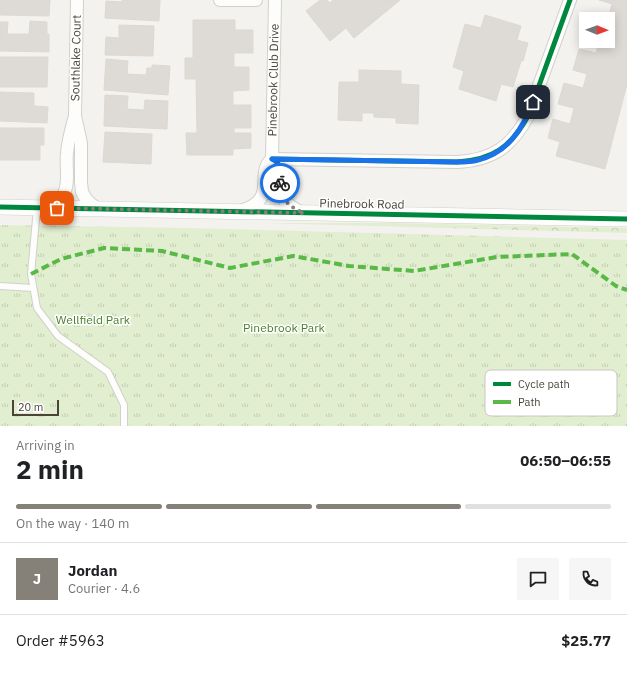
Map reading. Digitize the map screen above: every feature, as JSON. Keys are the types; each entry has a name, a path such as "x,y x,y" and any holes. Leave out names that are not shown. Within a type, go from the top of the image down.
{"street":[{"name":"Southlake Court","path":"77,0 75,116 81,143 82,192 86,199 98,209"},
{"path":"220,0 256,0"},
{"name":"Pinebrook Club Drive","path":"238,212 250,208 263,195 266,166 272,159 275,0"},
{"path":"272,159 457,162 479,160 490,156 501,150 511,141 521,129 528,116 570,0"},
{"name":"Southlake Court","path":"40,208 52,205 58,201 65,191 68,141 75,116"},
{"path":"272,159 276,160 281,169 280,187 284,200 293,208 304,213"},
{"name":"Pinebrook Road","path":"0,207 627,219"}],"lane":[{"path":"40,208 31,274 37,308 58,336 108,372 124,406 124,426"},
{"path":"0,286 33,288"}],"green space":[{"path":"262,223 392,223 627,228 627,233"},
{"name":"Pinebrook Park","path":"0,225 188,228 627,240 627,426 0,426"}],"building":[{"path":"0,0 50,0 49,16 0,15"},
{"path":"122,0 160,0 159,21 105,18 106,1 122,2"},
{"path":"320,0 327,0 330,3 333,0 400,0 354,38 346,28 330,41 306,11"},
{"path":"599,0 627,0 627,84 605,169 556,156 560,142 548,138 553,119 570,124 574,108 558,104 564,83 583,88 587,74 573,70 579,49 596,53 597,48 615,48 615,12 610,12 612,4"},
{"path":"485,15 521,26 517,40 528,43 513,87 501,84 496,101 459,89 464,71 453,67 465,24 481,28"},
{"path":"193,20 235,20 235,30 253,30 253,53 234,53 234,67 249,67 249,90 233,91 233,105 251,105 251,128 234,128 234,133 251,133 251,148 233,149 233,155 187,155 186,133 197,133 196,79 185,79 185,58 193,58"},
{"path":"30,21 47,22 49,52 0,51 0,22 8,22 7,34 29,34"},
{"path":"119,25 154,26 153,56 105,55 106,37 119,38"},
{"path":"0,57 48,57 47,87 0,87"},
{"path":"106,59 128,61 127,74 146,75 147,68 152,68 152,65 170,66 168,95 104,90"},
{"path":"359,70 401,71 401,84 419,85 418,124 396,123 396,118 374,117 374,113 362,113 362,121 338,120 339,82 359,82"},
{"path":"0,92 34,93 34,106 48,107 47,123 0,121"},
{"path":"105,95 128,96 127,109 144,110 145,100 168,101 167,129 104,126"},
{"path":"0,128 44,128 44,145 40,145 40,160 0,160"},
{"path":"105,132 152,134 151,164 103,162"}],"marked path":[{"path":"31,274 61,259 104,248 162,251 230,268 293,256 349,266 414,271 497,257 572,254 616,286 627,290"}],"cycle path":[{"path":"272,159 457,162 470,161 491,155 508,144 522,127 528,116 570,0"},
{"path":"0,207 627,219"}],"way so far":[{"path":"57,208 304,213 293,208 284,200 281,194 280,183"}],"route":[{"path":"280,183 281,169 276,160 272,159 457,162 479,160 501,150 511,141 521,129 533,102"}],"park label":[{"name":"Wellfield Park","path":"93,320"}]}
